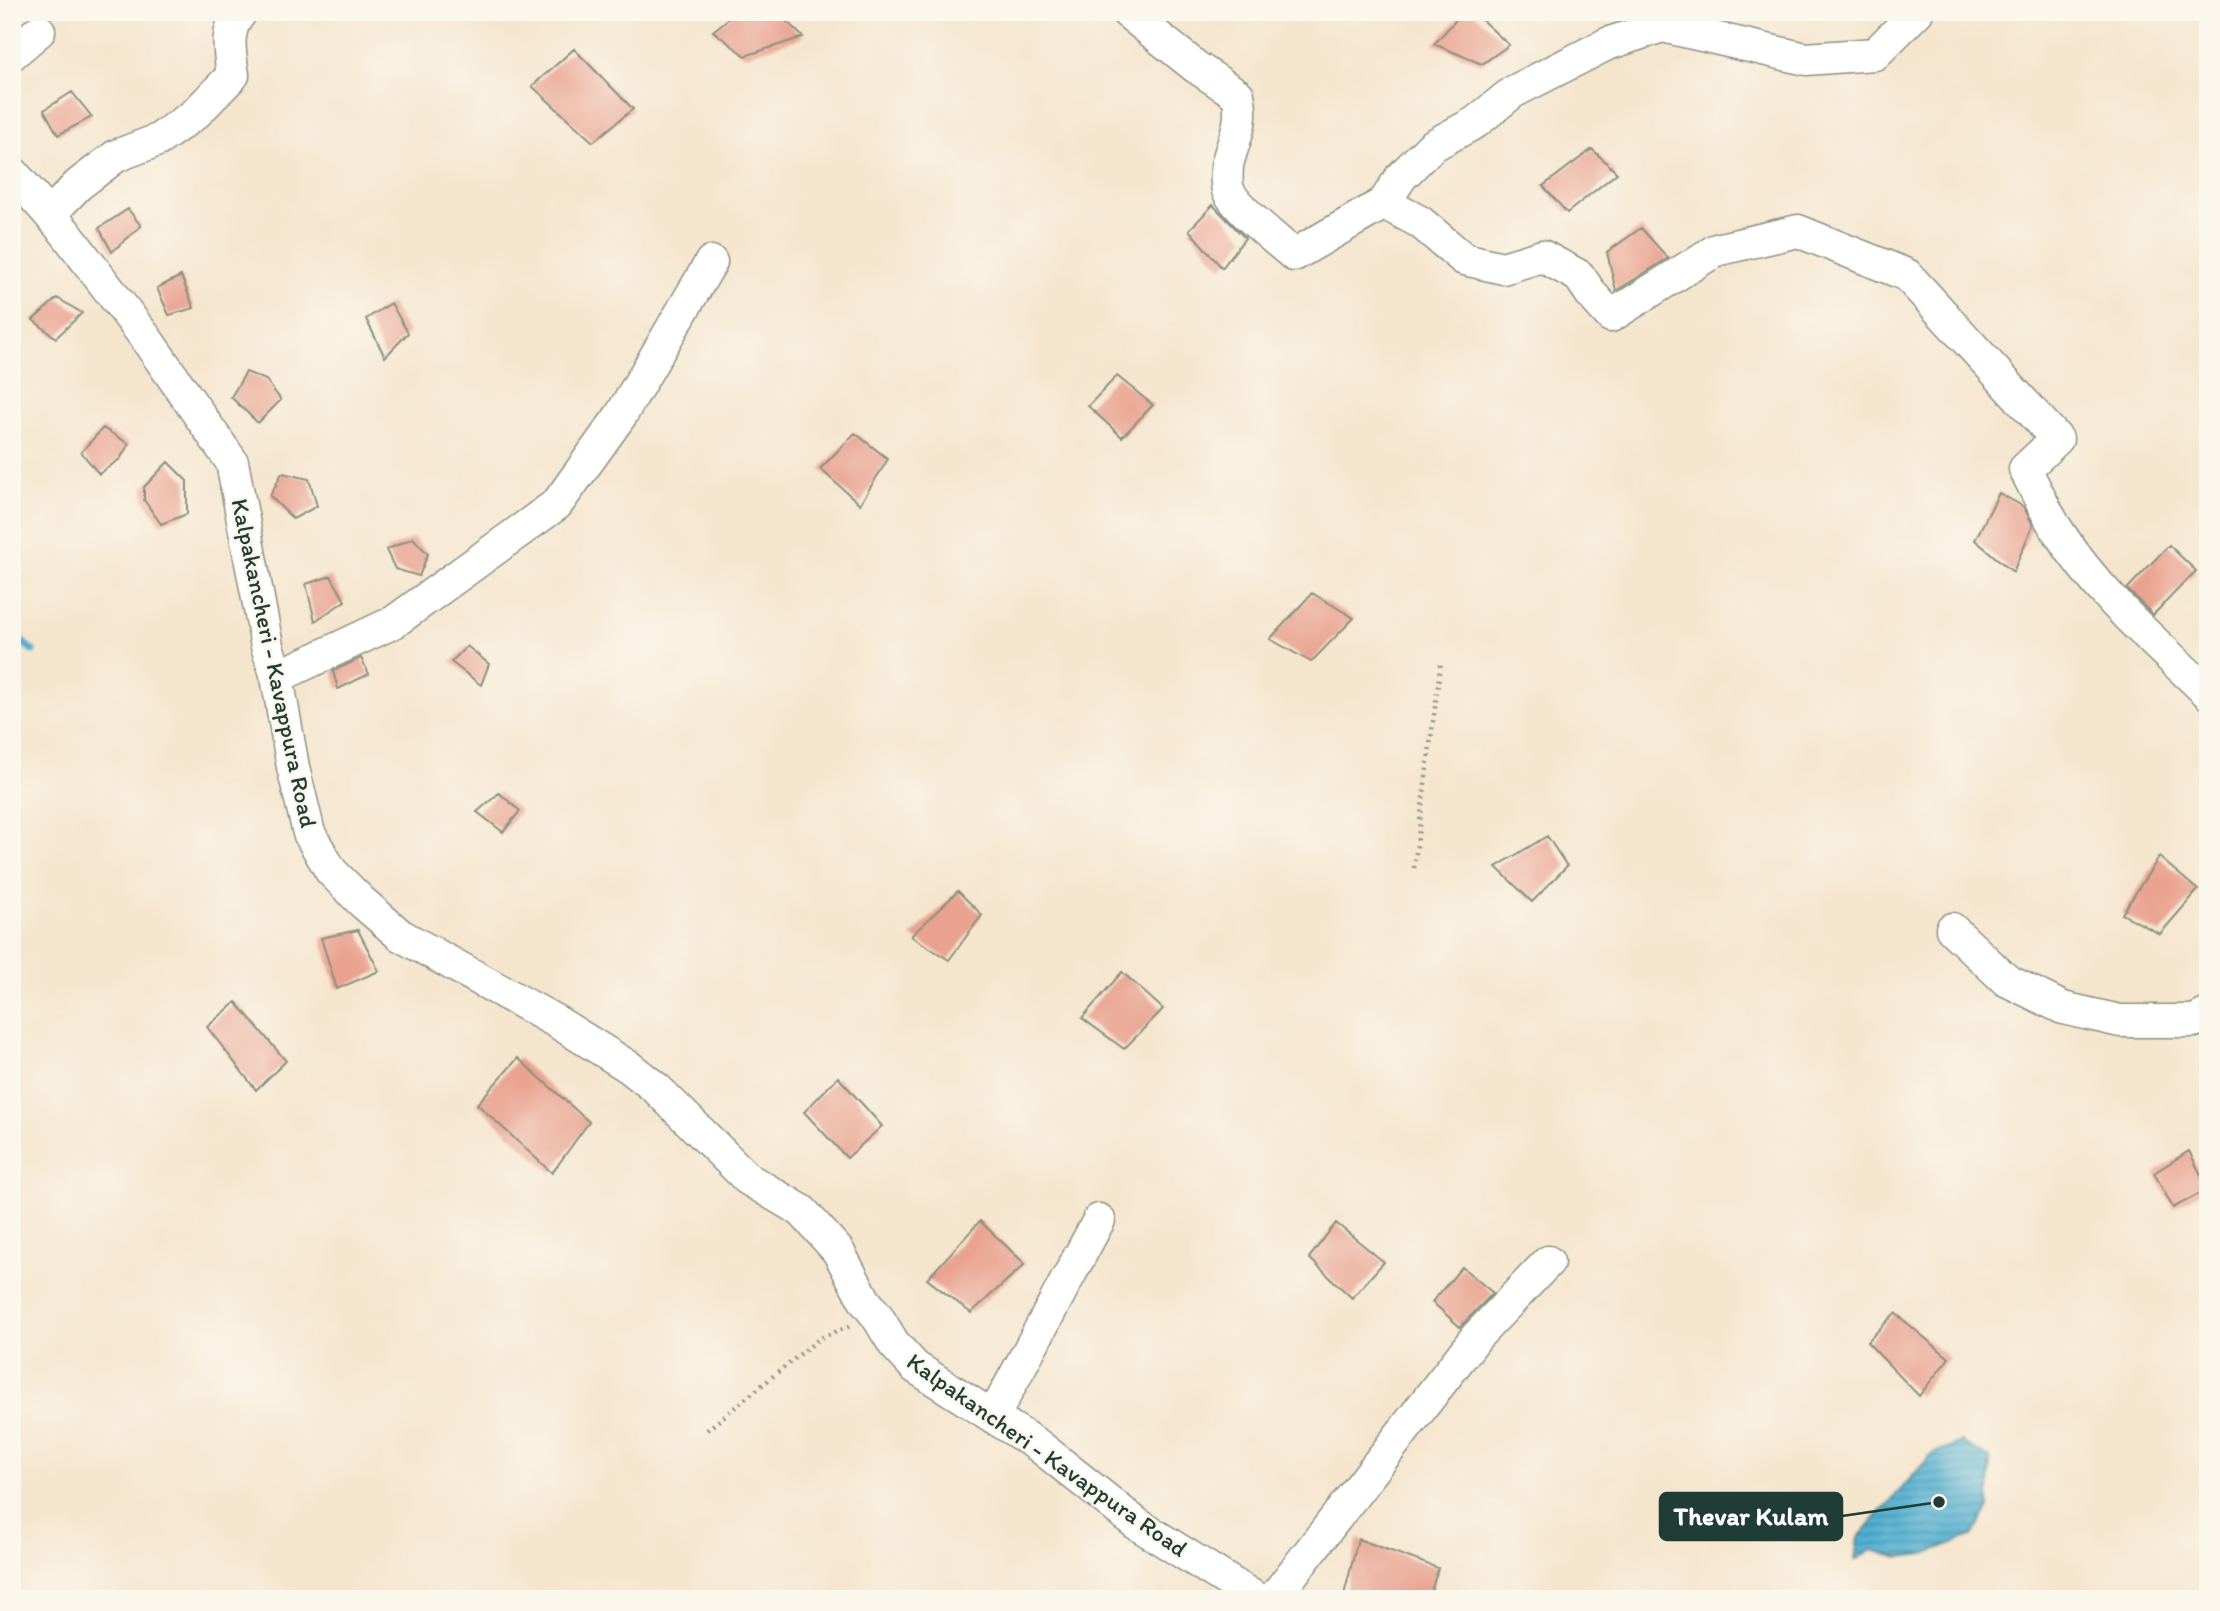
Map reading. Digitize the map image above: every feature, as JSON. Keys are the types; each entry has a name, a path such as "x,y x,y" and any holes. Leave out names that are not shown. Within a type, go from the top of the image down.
{"street":[{"path":"50,214 78,185 116,156 158,140 195,114 233,75 228,36 241,12"},
{"path":"1127,12 1196,67 1238,95 1242,111 1238,135 1227,161 1228,190 1250,218 1294,255 1384,203 1401,177 1432,146 1476,122 1513,92 1607,44 1662,26 1806,59 1875,54 1917,12"},
{"path":"12,54 39,31"},
{"name":"Kalpakancheri - Kavappura Road","path":"12,172 50,214 145,337 232,462 267,646 277,677 288,744 309,833 331,871 400,935 557,1022 629,1067 657,1089 748,1179 802,1212 838,1251 865,1301 894,1344 915,1367 1039,1446 1137,1524 1257,1599"},
{"path":"1384,203 1420,222 1464,259 1503,268 1542,256 1579,276 1591,295 1611,316 1716,250 1798,231 1907,275 2057,439 2025,469 2057,531 2099,586 2208,693"},
{"path":"277,677 394,622 557,504 621,415 711,262"},
{"path":"1952,929 2006,980 2063,1009 2120,1021 2193,1021 2208,1014"},
{"path":"993,1418 1099,1220"},
{"path":"1273,1599 1477,1336 1548,1262"}],"path":[{"path":"1414,868 1441,661"},
{"path":"707,1430 820,1338 877,1316"}],"water":[{"path":"1961,1442 1990,1458 1989,1508 1972,1536 1924,1554 1900,1557 1871,1550 1855,1560 1858,1538 1932,1454"}],"building":[{"path":"737,12 777,12 803,37 745,56 713,31"},
{"path":"1463,12 1473,12 1509,45 1482,64 1434,44"},
{"path":"574,49 633,109 593,142 532,86"},
{"path":"72,92 92,117 58,135 44,110"},
{"path":"1592,149 1617,173 1567,213 1543,186"},
{"path":"1213,205 1245,238 1222,268 1189,230"},
{"path":"128,209 141,226 112,252 99,228"},
{"path":"1641,228 1668,258 1616,291 1607,252"},
{"path":"181,276 194,308 169,315 157,288"},
{"path":"57,298 82,313 56,338 33,320"},
{"path":"391,303 408,333 385,357 366,319"},
{"path":"246,372 266,380 281,400 258,423 231,397"},
{"path":"1117,376 1153,405 1122,437 1088,406"},
{"path":"103,428 129,444 120,459 99,474 81,452"},
{"path":"855,433 888,459 860,504 820,469"},
{"path":"168,462 187,481 187,514 161,524 144,500 144,487"},
{"path":"282,473 309,479 317,506 293,519 270,496"},
{"path":"1999,493 2024,507 2033,525 2013,572 1975,540"},
{"path":"413,538 428,554 419,576 395,569 386,550"},
{"path":"2169,545 2196,571 2153,615 2127,589"},
{"path":"331,576 345,601 315,621 306,584"},
{"path":"1312,593 1354,618 1311,662 1270,639"},
{"path":"467,646 489,664 481,685 451,662"},
{"path":"361,658 369,674 338,689 333,671"},
{"path":"499,793 520,811 503,832 477,812"},
{"path":"1547,836 1567,866 1532,902 1496,867"},
{"path":"2159,857 2198,890 2160,934 2122,914"},
{"path":"958,891 982,915 949,960 911,936"},
{"path":"358,930 379,971 337,989 321,938"},
{"path":"1122,972 1163,1009 1124,1049 1082,1018"},
{"path":"236,1002 286,1061 256,1090 207,1027"},
{"path":"518,1058 589,1122 552,1173 477,1104"},
{"path":"838,1077 882,1126 847,1158 804,1112"},
{"path":"2189,1151 2208,1189 2173,1208 2154,1173"},
{"path":"980,1221 1025,1264 971,1313 927,1279"},
{"path":"1336,1223 1384,1262 1352,1298 1309,1258"},
{"path":"1462,1267 1493,1293 1460,1327 1432,1302"},
{"path":"1895,1313 1949,1358 1919,1396 1867,1342"},
{"path":"1358,1539 1438,1568 1429,1599 1343,1599"}],"waterway":[{"path":"12,633 33,651"}],"place":[{"name":"Thevar Kulam","path":"1939,1502"}]}
